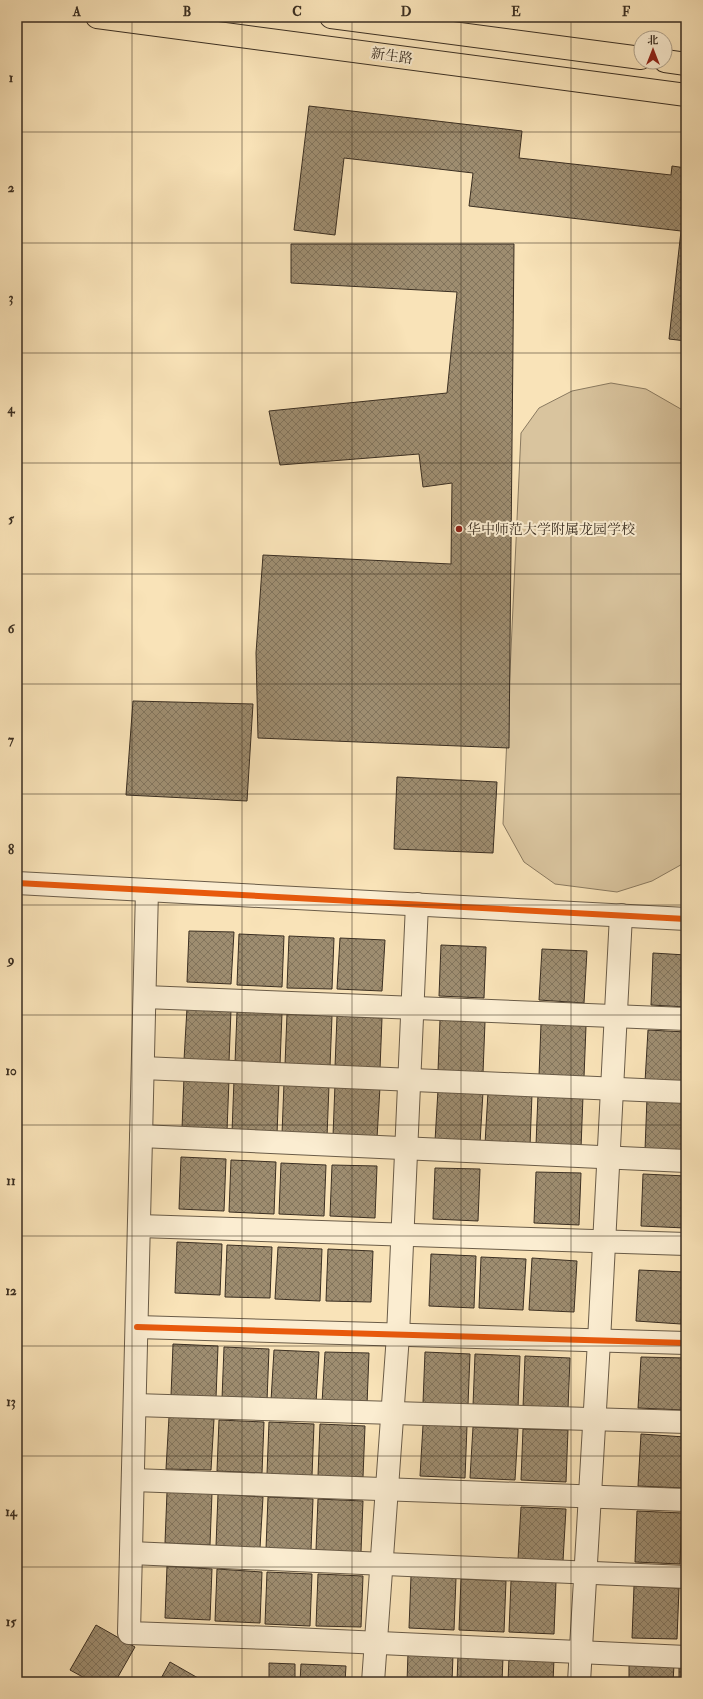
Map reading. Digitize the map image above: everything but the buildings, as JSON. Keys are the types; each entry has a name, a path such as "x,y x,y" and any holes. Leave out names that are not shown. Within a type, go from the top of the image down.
{"main road":[{"name":"新生路","path":"97,17 686,95"},
{"path":"330,17 633,57"},
{"path":"673,62 686,64"}],"street":[{"path":"17,883 686,919"},
{"path":"147,890 129,1633 686,1656"},
{"path":"373,1682 398,1335 417,904"},
{"path":"579,1682 595,1419 621,915"},
{"path":"145,997 686,1019"},
{"path":"143,1068 686,1092"},
{"path":"141,1136 686,1161"},
{"path":"139,1226 686,1244"},
{"path":"137,1327 686,1343"},
{"path":"135,1405 686,1422"},
{"path":"133,1480 686,1500"},
{"path":"131,1553 686,1577"}],"shaded area":[{"path":"611,383 646,389 686,412 686,862 652,881 617,892 555,884 524,862 503,824 521,433 539,408 572,391"}],"cycle path":[{"path":"17,883 686,919"},
{"path":"137,1327 686,1343"}],"place":[{"name":"华中师范大学附属龙园学校","path":"459,529"}]}
